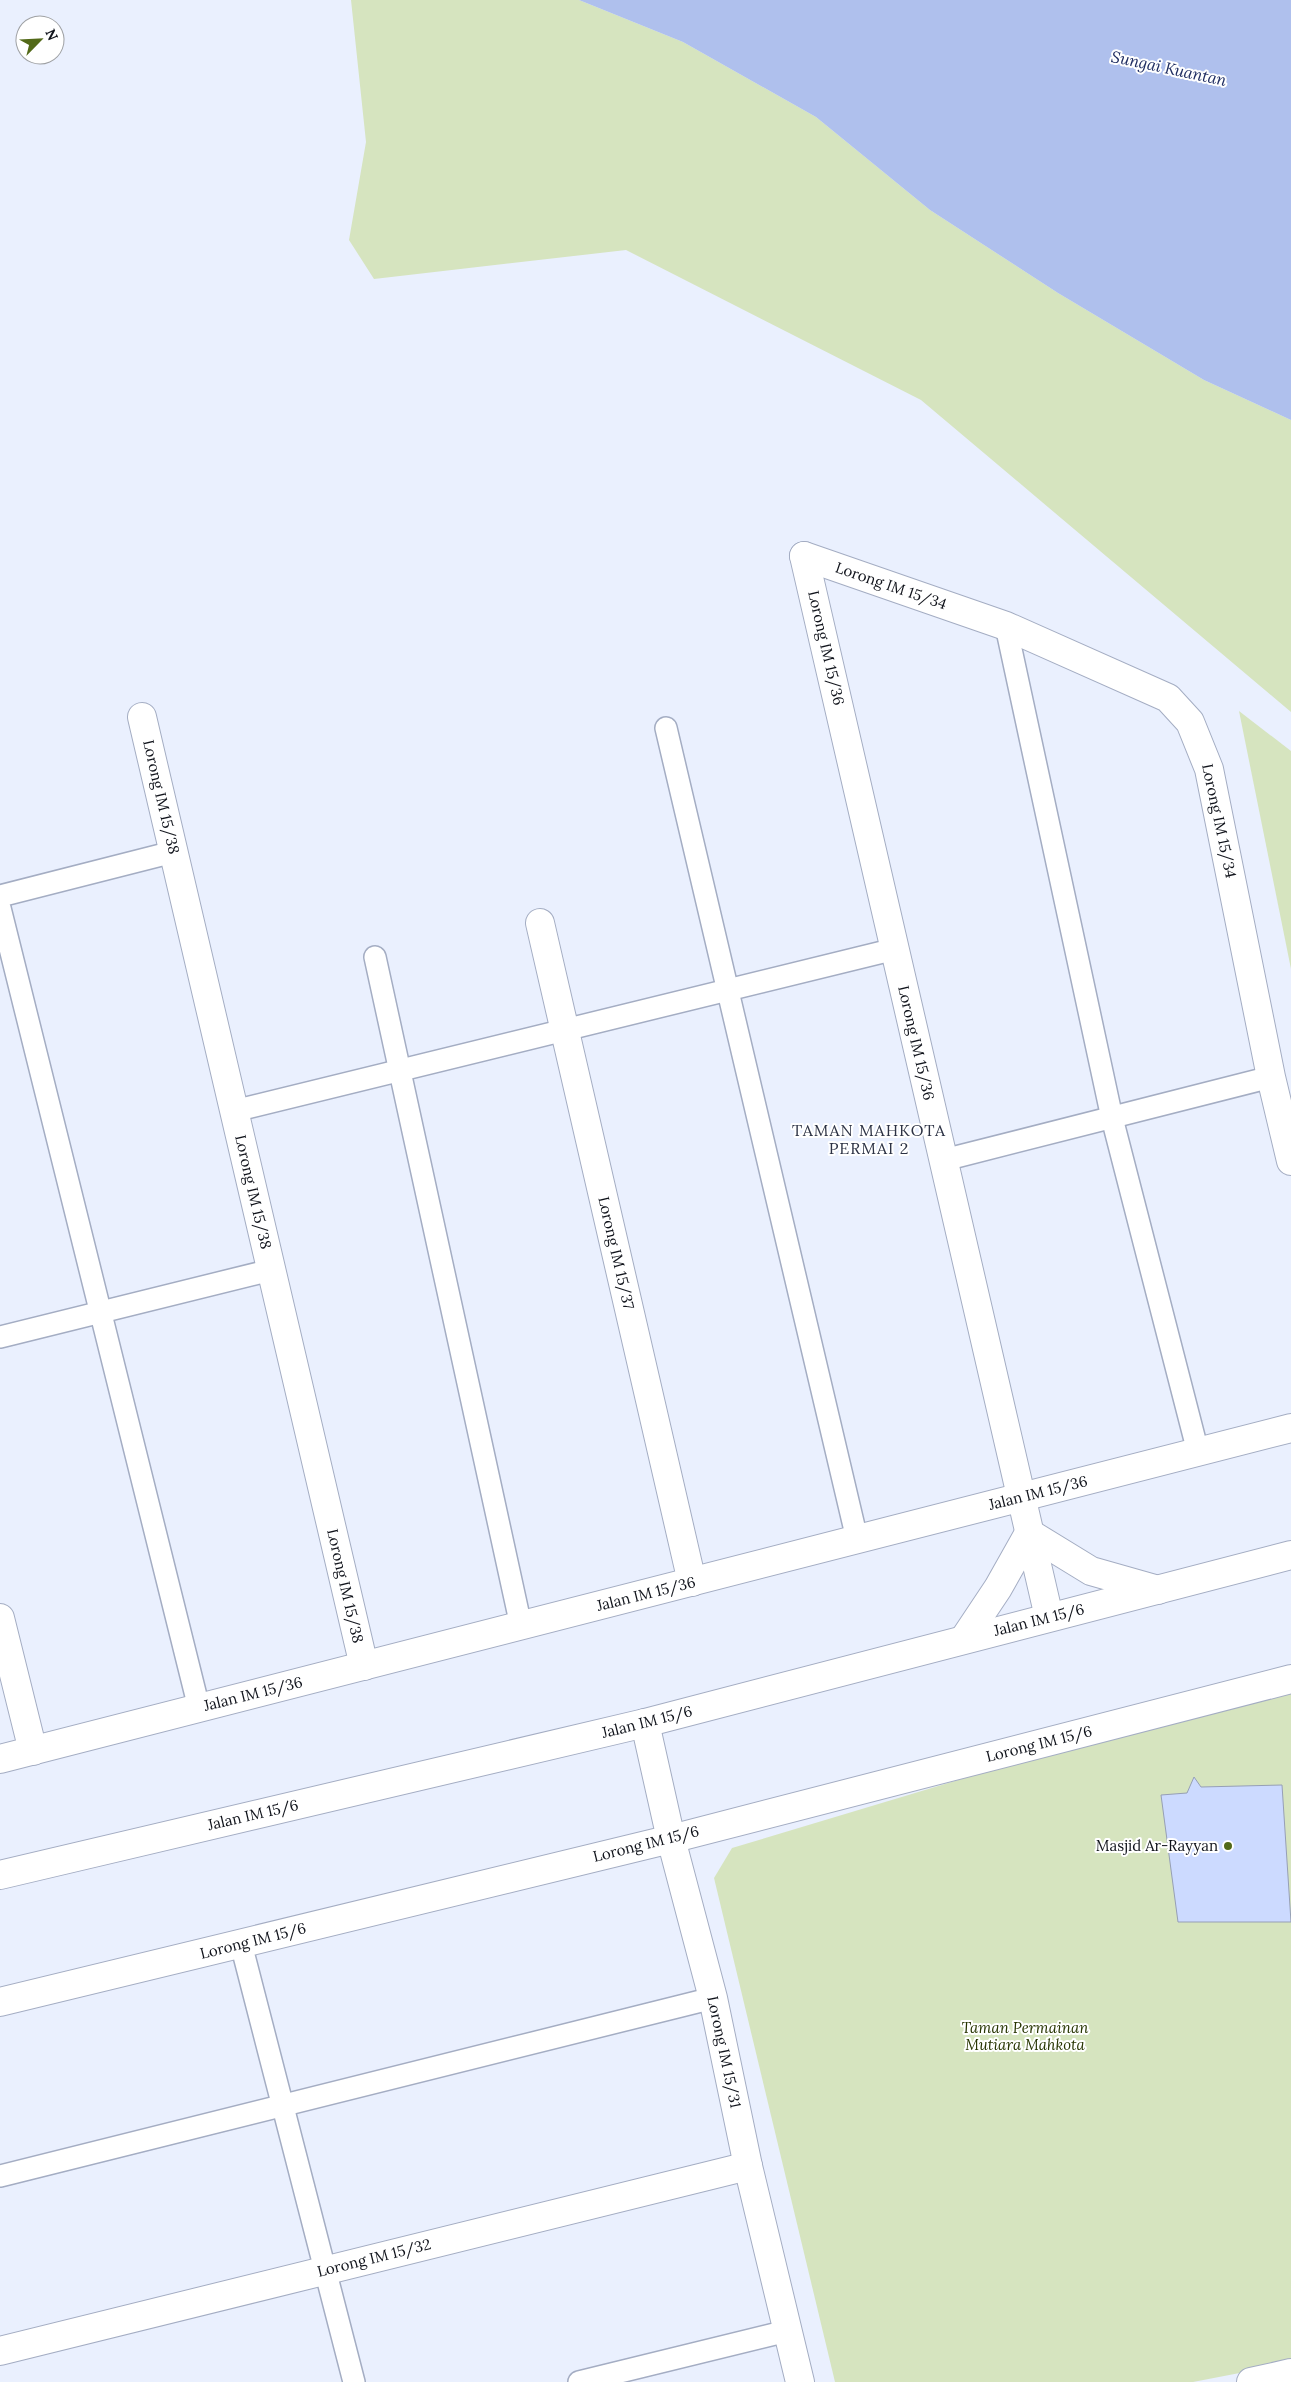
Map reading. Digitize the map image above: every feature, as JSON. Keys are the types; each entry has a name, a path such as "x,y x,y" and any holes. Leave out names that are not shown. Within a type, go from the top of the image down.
{"street":[{"name":"Lorong IM 15/34","path":"804,556 1006,626 1168,698 1190,722 1209,769 1279,1088 1291,1161"},
{"name":"Lorong IM 15/36","path":"804,556 1049,1617"},
{"name":"Lorong IM 15/38","path":"142,717 364,1666"},
{"name":"Lorong IM 15/37","path":"540,923 692,1582"},
{"name":"Jalan IM 15/36","path":"0,1759 1291,1428"},
{"path":"964,1639 998,1588 1029,1533 1091,1571 1158,1590"},
{"name":"Jalan IM 15/6","path":"0,1875 645,1723 1291,1555"},
{"path":"0,1618 33,1751"},
{"name":"Lorong IM 15/6","path":"0,2002 671,1838 1291,1679"},
{"name":"Lorong IM 15/31","path":"645,1723 671,1838 713,1998 748,2166 800,2382"},
{"name":"Lorong IM 15/32","path":"0,2350 748,2166"},
{"path":"1251,2382 1291,2372"}],"lane":[{"path":"1006,626 1112,1118 1198,1452"},
{"path":"666,728 857,1539"},
{"path":"0,896 173,852"},
{"path":"0,908 199,1708"},
{"path":"234,1111 895,949"},
{"path":"376,957 521,1626"},
{"path":"944,1160 1112,1118 1279,1088"},
{"path":"0,1338 271,1270"},
{"path":"242,1944 354,2382"},
{"path":"0,2176 283,2107 713,1998"},
{"path":"579,2382 787,2331"}],"green space":[{"path":"351,0 579,0 683,42 816,117 930,210 1058,293 1204,380 1291,420 1291,712 921,400 626,250 374,279 349,240 366,142"},
{"path":"1239,711 1291,751 1291,969"},
{"name":"Taman Permainan Mutiara Mahkota","path":"1291,1680 1291,2363 1193,2382 835,2382 714,1878 732,1848"}],"water":[{"name":"Sungai Kuantan","path":"579,0 1291,0 1291,420 1204,380 1058,293 930,210 816,117 683,42"}],"building":[{"name":"Masjid Ar-Rayyan","path":"1194,1777 1201,1787 1282,1785 1291,1922 1178,1922 1161,1795 1187,1793"}],"place":[{"name":"Masjid Ar-Rayyan","path":"1228,1846"}],"district":[{"name":"TAMAN MAHKOTA PERMAI 2","path":"869,1139"}]}
